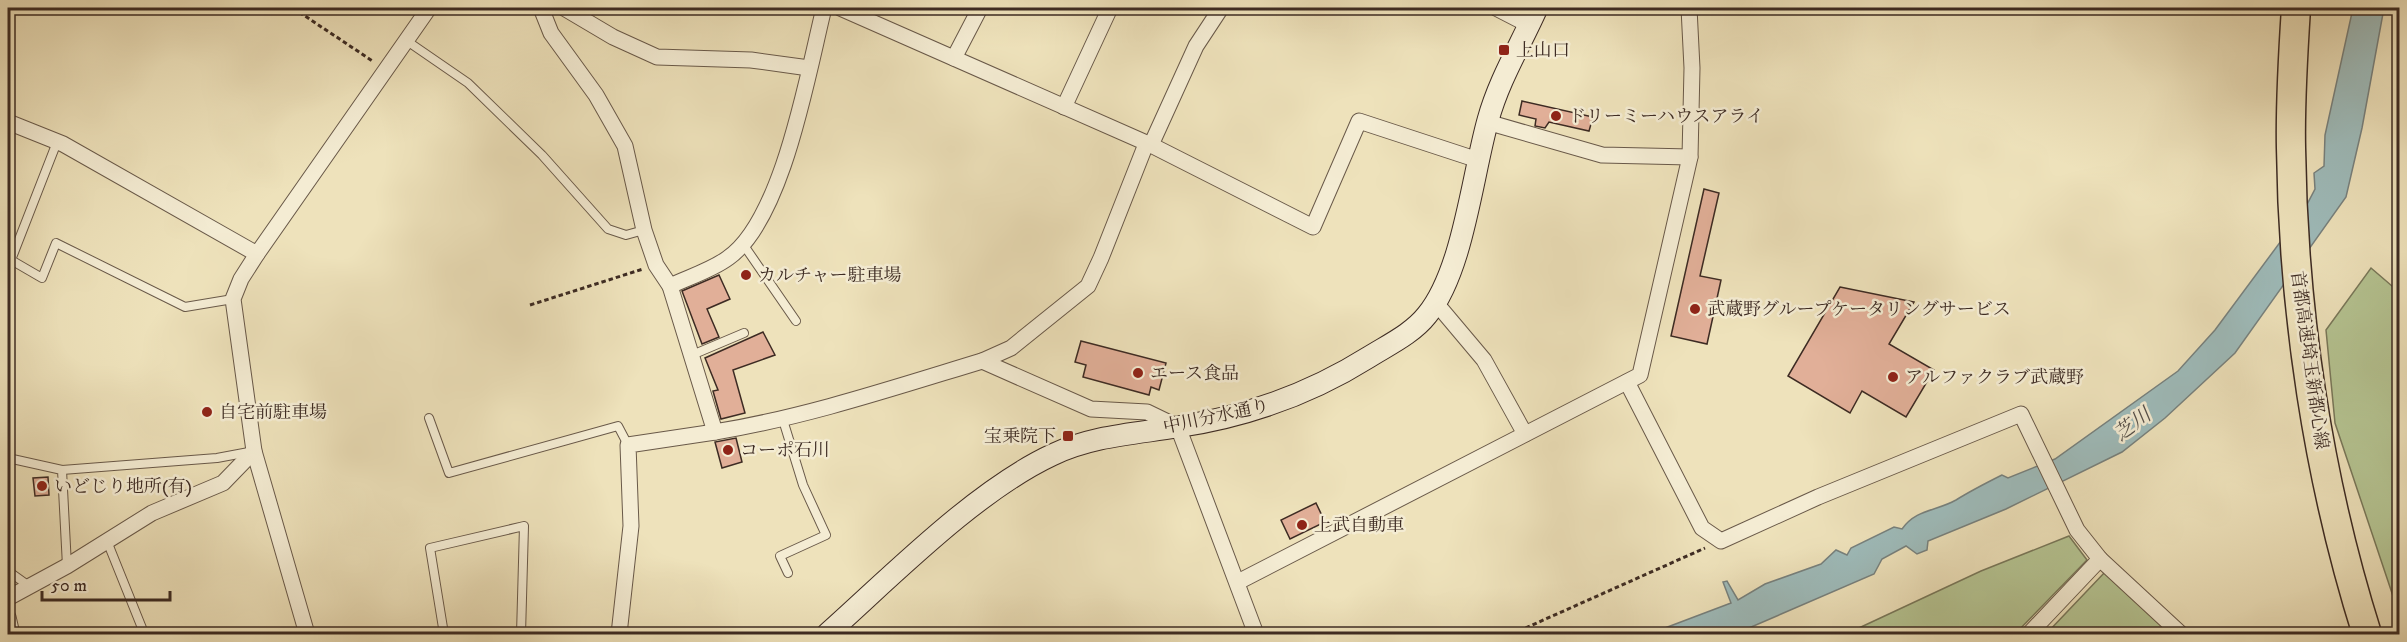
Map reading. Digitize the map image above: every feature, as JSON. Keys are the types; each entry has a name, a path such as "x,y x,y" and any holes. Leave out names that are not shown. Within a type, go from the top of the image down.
{"highway":[{"name":"首都高速埼玉新都心線","path":"2278,8 2275,85 2277,219 2288,332 2312,473 2348,634"},
{"name":"首都高速埼玉新都心線","path":"2296,8 2291,148 2303,331 2326,472 2343,552 2367,634"}],"street":[{"path":"306,634 254,451 233,299 241,279 257,254 429,8"},
{"path":"541,8 551,33 596,95 625,146 644,230 656,265 670,286 715,432"},
{"path":"564,8 613,36 657,57 751,60 809,68"},
{"path":"670,286 728,258 748,240 785,166 824,8"},
{"path":"840,8 1149,144 1313,227 1359,121 1478,160"},
{"path":"954,58 980,8"},
{"path":"1064,107 1110,8"},
{"path":"619,634 631,526 628,445 783,420 982,361 1011,348 1088,286 1149,144 1196,46 1221,8"},
{"path":"1496,8 1533,16"},
{"path":"1238,582 1640,375 1690,157 1689,8"},
{"name":"中川分水通り","path":"827,634 961,517 1025,469 1080,442 1178,427 1248,412 1307,390 1354,367 1411,331 1436,303 1451,271 1487,122 1499,84 1533,16"},
{"path":"8,122 57,142 257,254"},
{"path":"1487,122 1602,155 1690,157"},
{"path":"1436,303 1484,360 1525,434"},
{"path":"982,361 1091,409 1147,412 1178,427 1256,634"},
{"path":"1627,382 1702,528 1721,541 1818,497 2021,414 2077,530 2100,559 2181,634"},
{"path":"8,598 68,566 152,513 223,483 254,451"},
{"path":"2029,634 2100,559"},
{"path":"8,617 12,634"}],"lane":[{"path":"407,41 468,83 543,155 608,229 626,235 644,230"},
{"path":"57,142 11,260 42,278 56,243 185,307 233,299"},
{"path":"743,244 796,321"},
{"path":"692,355 744,333"},
{"path":"429,418 450,473 618,426 628,445"},
{"path":"783,420 803,484 826,535 780,556 788,573"},
{"path":"8,458 62,470 217,458 254,451"},
{"path":"62,470 68,566"},
{"path":"444,634 430,548 524,526 521,634"},
{"path":"107,540 142,628"},
{"path":"8,571 29,586"}],"path":[{"path":"293,8 385,70"},
{"path":"530,305 656,265"},
{"path":"1512,634 1721,541"}],"green space":[{"path":"2371,268 2399,292 2399,614 2335,423 2326,330"},
{"path":"2069,536 2087,560 2015,634 1846,634 1981,571"},
{"path":"2105,572 2171,634 2046,634"}],"water":[{"name":"芝川","path":"2353,8 2384,8 2362,128 2346,197 2235,353 2165,418 2122,452 2006,509 1928,541 1927,550 1917,554 1906,546 1882,559 1874,574 1735,634 1649,634 1731,603 1723,582 1727,581 1738,600 1765,584 1821,564 1836,550 1847,555 1851,548 1894,527 1902,529 1920,514 1949,504 2002,475 2008,478 2055,459 2178,371 2215,330 2304,210 2315,189 2314,173 2324,166 2325,135"}],"building":[{"name":"ドリーミーハウスアライ","path":"1522,101 1593,117 1589,131 1549,122 1545,128 1535,126 1536,119 1519,115"},
{"path":"1704,189 1719,193 1700,276 1721,280 1707,344 1671,336"},
{"path":"719,275 730,299 707,309 719,337 702,344 682,291"},
{"path":"1840,287 1914,302 1889,344 1934,370 1906,417 1862,391 1850,413 1788,376"},
{"path":"763,332 775,355 733,370 745,413 721,419 713,391 718,390 705,358"},
{"path":"1081,341 1166,363 1159,390 1151,387 1149,395 1083,377 1086,365 1075,362"},
{"name":"コーポ石川","path":"736,438 742,462 722,468 715,442"},
{"path":"48,477 49,495 35,496 33,478"},
{"path":"1316,503 1325,522 1290,539 1281,520"}],"place":[{"name":"上山口","path":"1504,50"},
{"name":"ドリーミーハウスアライ","path":"1556,116"},
{"name":"カルチャー駐車場","path":"746,275"},
{"name":"武蔵野グループケータリングサービス","path":"1695,309"},
{"name":"エース食品","path":"1138,373"},
{"name":"アルファクラブ武蔵野","path":"1893,377"},
{"name":"自宅前駐車場","path":"207,412"},
{"name":"宝乗院下","path":"1068,436"},
{"name":"コーポ石川","path":"728,450"},
{"name":"いどじり地所(有)","path":"42,486"},
{"name":"上武自動車","path":"1302,525"}]}
